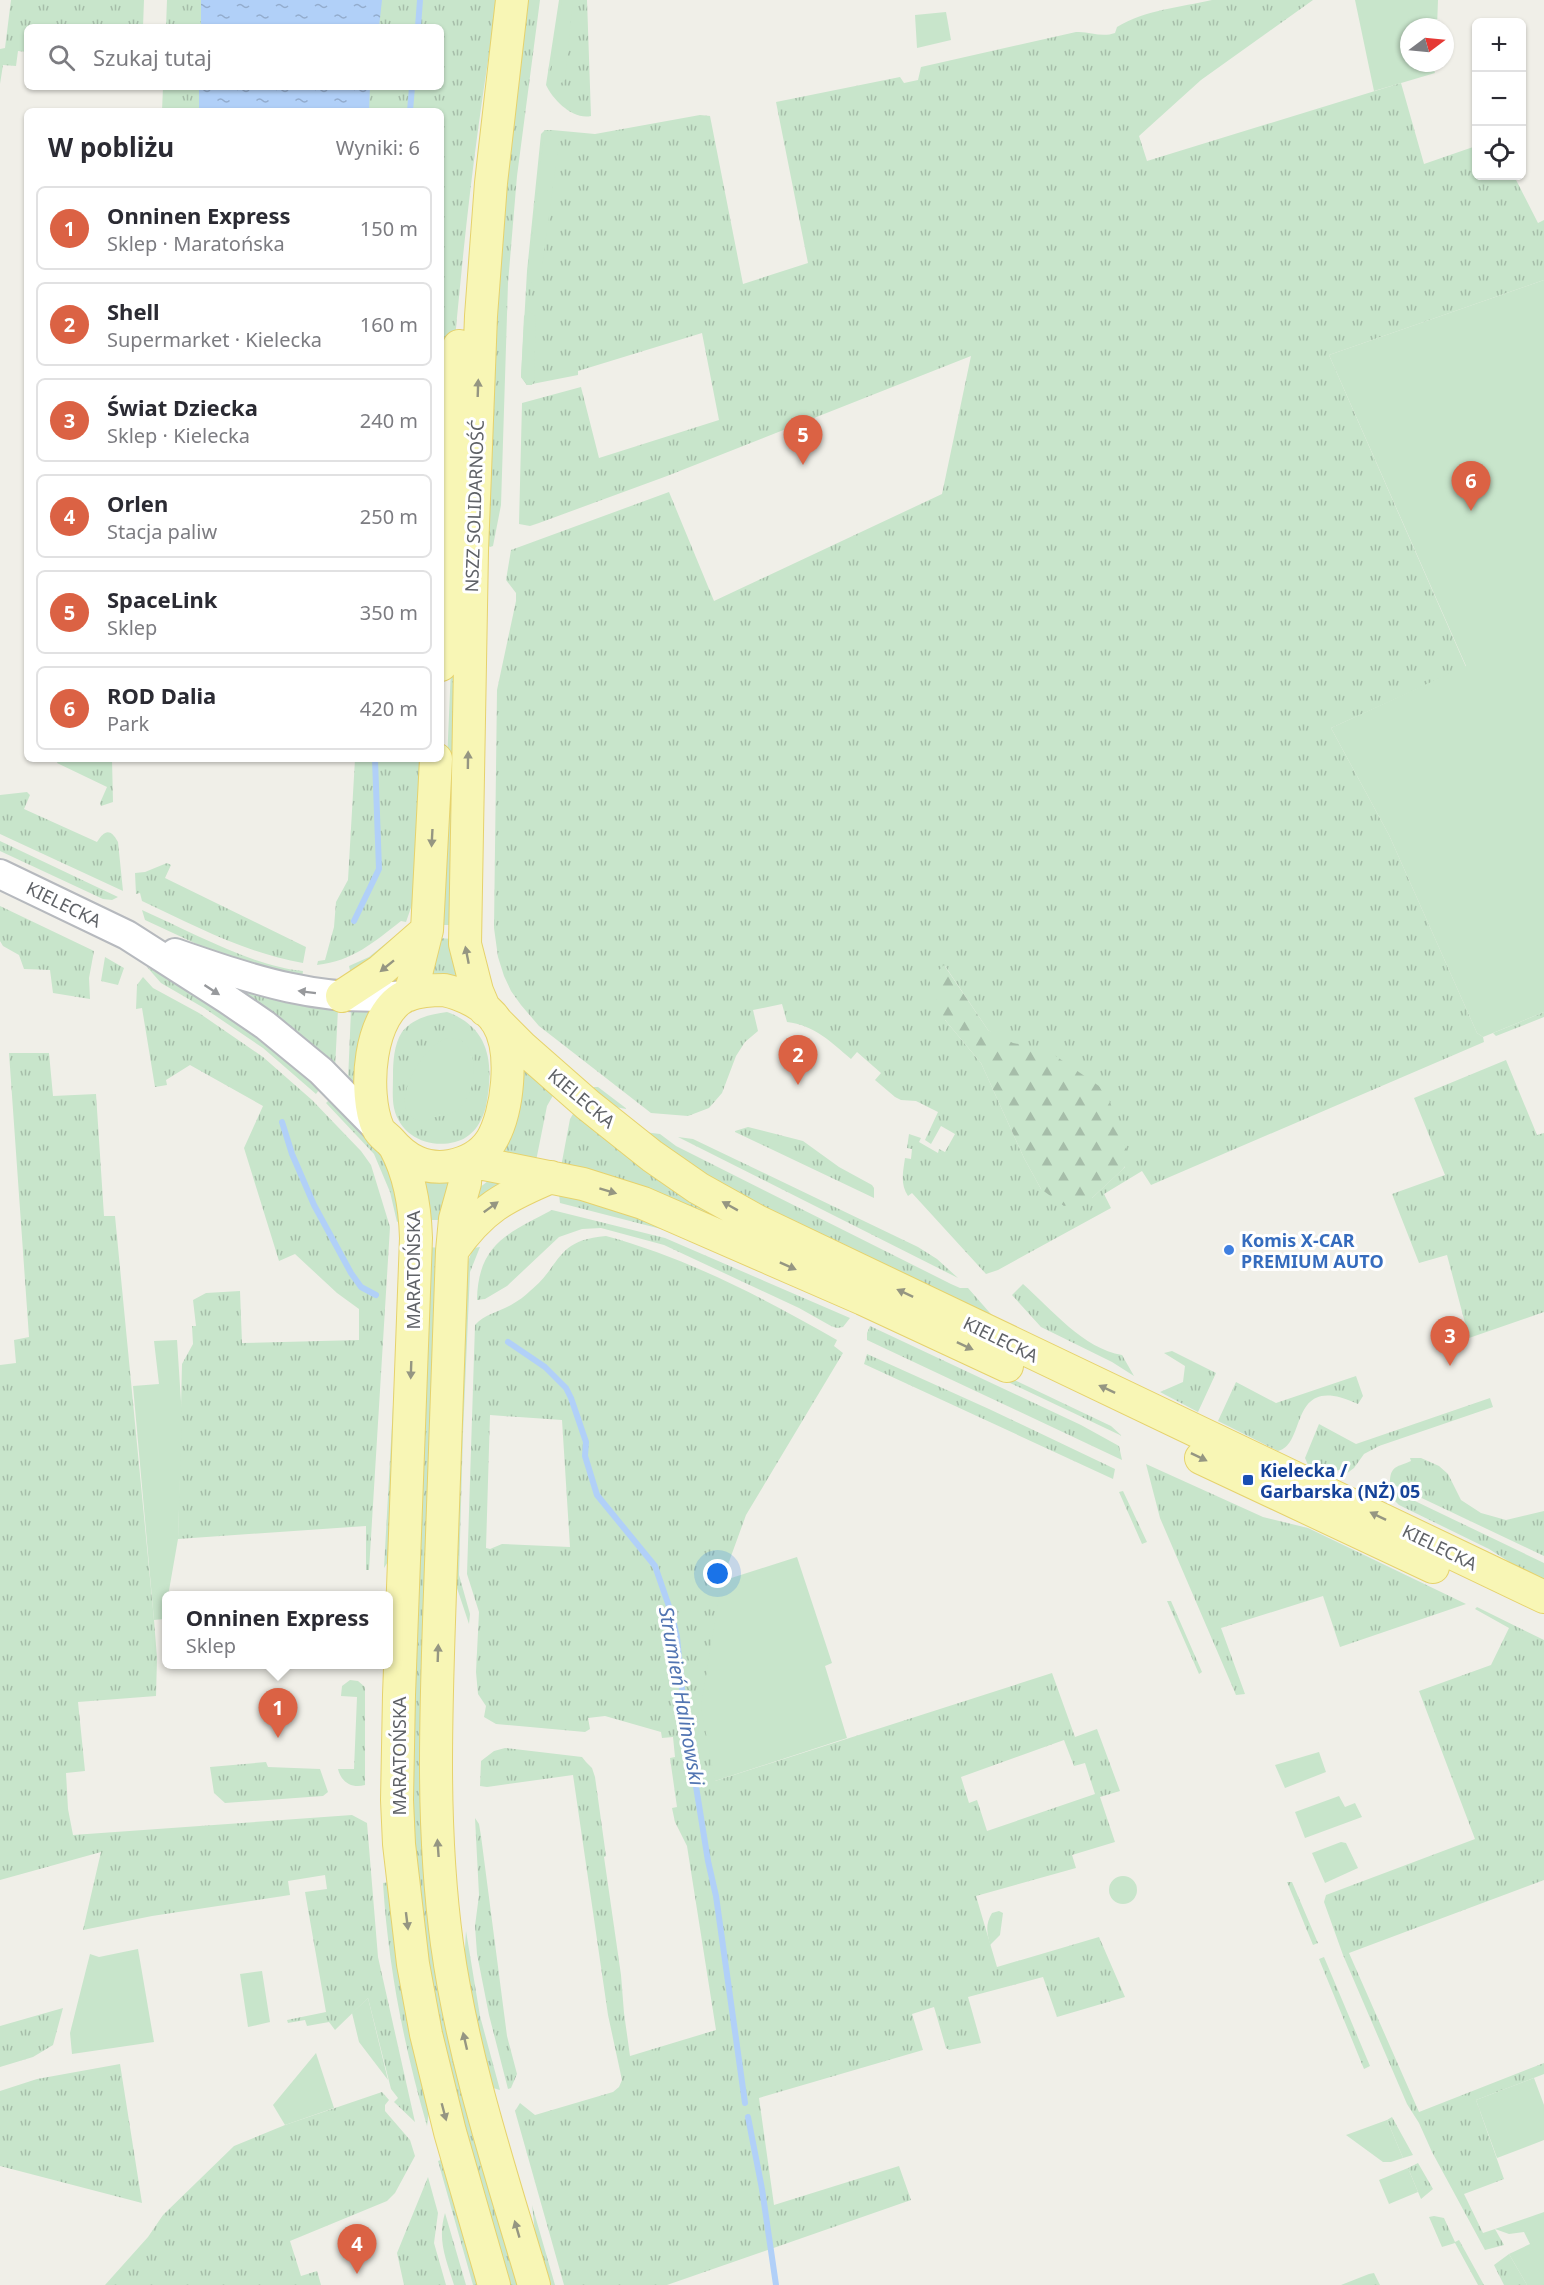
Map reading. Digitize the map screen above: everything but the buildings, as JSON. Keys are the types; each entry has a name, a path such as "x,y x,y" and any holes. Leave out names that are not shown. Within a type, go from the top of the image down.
{"main road":[{"name":"NSZZ SOLIDARNOŚĆ","path":"444,604 451,461 468,244 485,114 499,27 506,0"},
{"name":"NSZZ SOLIDARNOŚĆ","path":"491,1015 477,991 465,944 471,573 486,247 512,0"},
{"path":"408,995 444,990 455,993 491,1015 504,1043 507,1080 504,1106 486,1148 467,1162 440,1167 420,1164 405,1157 386,1138 371,1084 377,1033 387,1012 408,995 427,930 436,762"},
{"name":"KIELECKA","path":"0,874 127,935 274,986 368,998 408,995"},
{"path":"342,996 380,971 427,930"},
{"name":"KIELECKA","path":"127,935 227,999 281,1037 321,1071 386,1138"},
{"name":"KIELECKA","path":"491,1015 522,1047 588,1105 652,1156 698,1188 757,1221 1544,1597"},
{"name":"MARATOŃSKA","path":"386,1138 407,1177 414,1203 416,1231 399,1705 397,1800 399,1844 409,1935 426,2034 450,2132 494,2285"},
{"name":"KIELECKA","path":"467,1162 583,1184 643,1203 853,1294 1544,1619"},
{"name":"MARATOŃSKA","path":"467,1162 465,1183 454,1219 452,1251 436,1733 436,1818 447,1941 463,2031 477,2090 534,2285"},
{"path":"452,1251 471,1226 492,1206 514,1193 551,1178"}],"green space":[{"path":"11,0 144,0 143,24 24,24 24,52 18,51 16,66 3,65 0,84 0,49 5,48"},
{"path":"167,0 498,0 470,194 444,480 444,108 162,108 163,90 444,90 444,24 166,24"},
{"path":"522,0 540,0 517,176 508,283 501,505 493,546 490,547 485,543 485,412"},
{"path":"559,0 587,0 591,116 577,115 564,108 553,97 546,85"},
{"path":"562,0 573,0 565,80 557,83 551,73"},
{"path":"1212,0 1313,0 1201,80 1139,136 1147,161 1401,83 1424,164 1472,147 1472,180 1516,180 1538,223 1544,220 1544,280 1329,355 1466,667 1331,728 1389,835 1477,1033 1483,1037 1484,1042 1151,1185 1142,1171 1104,1194 1111,1208 998,1270 986,1274 912,1193 908,1196 904,1187 905,1158 911,1159 912,1149 907,1148 909,1134 921,1138 919,1142 938,1153 939,1149 945,1152 955,1134 941,1126 931,1144 925,1140 938,1112 916,1101 901,1100 895,1097 875,1080 881,1073 857,1052 851,1059 814,1031 787,1022 782,1004 753,1010 758,1031 745,1042 736,1056 722,1093 709,1108 688,1116 651,1113 539,1026 511,991 504,976 498,957 494,928 497,690 516,601 516,593 506,580 511,550 669,492 714,601 942,494 971,356 667,476 530,526 519,524 522,403 581,387 599,458 719,420 702,333 578,371 578,375 527,385 521,377 527,271 541,134 545,130 552,130 595,134 700,115 710,116 743,284 808,263 776,102 900,77 904,83 918,80 921,67 1076,32 1100,35 1115,33 1117,27 1128,21 1163,10","holes":["945,966 988,1030 1116,1122 1125,1167 1092,1198 1041,1189 1024,1158 981,1063 945,1020"]},
{"path":"1355,0 1438,0 1437,18 1400,18 1400,72 1435,73 1374,91"},
{"path":"946,12 951,40 917,48 915,15"},
{"path":"555,134 559,142 540,282 534,288 527,275 544,137"},
{"path":"1544,280 1544,1012 1483,1037 1477,1033 1389,835 1331,728 1466,666 1329,355"},
{"path":"528,311 536,316 532,385 527,385 521,377 524,316"},
{"path":"465,414 452,925 440,925 454,598"},
{"path":"112,762 113,802 101,806 100,803 107,787 57,763"},
{"path":"355,762 425,762 415,896 406,922 401,921 352,955 317,965 318,961 325,960 334,927 336,902 348,880"},
{"path":"27,792 30,795 24,809 97,842 105,833 112,834 118,842 123,891 0,834 0,795"},
{"path":"0,841 118,897 112,900 103,899 0,851"},
{"path":"167,863 171,865 165,878 306,947 303,963 241,946 142,901 140,893 136,894 135,873 145,872"},
{"path":"0,906 94,951 89,978 90,999 53,993 50,970 24,969 19,955 3,946 0,941"},
{"path":"142,910 242,955 283,968 303,971 302,979 216,953 145,920"},
{"path":"395,936 399,936 351,975 349,966 369,957"},
{"path":"438,938 453,939 461,979 430,978"},
{"path":"105,957 124,968 118,985 101,981"},
{"path":"944,965 988,1030 1013,1043 1047,1050 1099,1086 1110,1102 1130,1160 1092,1198 1064,1206 1041,1189 1024,1158 981,1063 945,1020 929,980"},
{"path":"147,967 214,1004 247,1026 321,1087 316,1094 263,1048 204,1008 161,983"},
{"path":"143,977 153,988 199,1013 263,1057 312,1100 361,1151 371,1165 390,1227 369,1570 366,1570 366,1526 178,1539 182,1364 193,1344 192,1326 196,1326 193,1300 206,1293 240,1291 242,1343 359,1340 359,1309 337,1293 295,1254 279,1261 244,1148 263,1106 190,1065 166,1080 167,1085 155,1087 142,1008 136,1009 137,985"},
{"path":"225,982 338,1009 335,1069"},
{"path":"351,1010 379,1010 360,1093 348,1081"},
{"path":"447,1012 462,1019 481,1038 489,1062 488,1091 482,1118 471,1133 455,1142 435,1144 409,1133 397,1118 393,1100 394,1059 397,1042 406,1027 423,1018"},
{"path":"1544,1012 1544,1017 1496,1036 1493,1033"},
{"path":"448,1038 461,1040 471,1054 474,1073 470,1093 461,1107 454,1112 425,1121 418,1120 409,1114 405,1104 406,1091 411,1077 428,1051 438,1042"},
{"path":"9,1053 49,1053 53,1096 96,1094 104,1216 115,1216 154,1620 157,1658 156,1696 78,1702 85,1771 66,1773 68,1809 73,1835 352,1815 367,1823 378,1957 415,2122 394,2102 398,2098 391,2089 368,1998 335,2030 329,2022 307,2026 305,2020 288,2023 287,2020 326,2012 305,1892 327,1889 325,1875 288,1881 290,1895 152,1916 83,1930 101,1852 0,1880 0,1365 16,1363 14,1340 29,1337"},
{"path":"1506,1060 1537,1135 1544,1133 1544,1312 1469,1338 1447,1255 1419,1263 1392,1194 1445,1175 1414,1098"},
{"path":"520,1064 555,1092 547,1106 536,1161 495,1155"},
{"path":"598,1087 627,1109 615,1107 590,1091"},
{"path":"332,1097 385,1157 403,1219 397,1222 390,1192 374,1154 326,1103"},
{"path":"576,1109 778,1245 561,1167 570,1119"},
{"path":"748,1127 803,1141 839,1167 872,1185 874,1198 735,1132"},
{"path":"644,1132 660,1134 676,1146 951,1284 960,1288 968,1288 997,1321 712,1185"},
{"path":"678,1137 693,1139 918,1247 937,1259 958,1278"},
{"path":"418,1178 454,1180 443,1220 427,1220"},
{"path":"488,1181 501,1183 472,1206 479,1188"},
{"path":"559,1194 614,1207 846,1308 665,1230 560,1203"},
{"path":"552,1210 665,1238 850,1318 843,1327 831,1326 799,1308 664,1245 601,1228 582,1229 559,1237 507,1286 485,1299 477,1300 483,1266 498,1243 522,1226"},
{"path":"606,1236 636,1245 724,1280 837,1340 834,1346 843,1353 746,1515 722,1581 715,1781 1052,1673 1075,1737 1097,1729 1120,1791 1100,1797 1115,1842 1072,1855 1076,1868 976,1896 997,1967 1099,1937 1125,1997 1057,2017 1043,1977 968,1997 981,2043 949,2050 946,2048 934,2007 912,2014 923,2050 759,2098 774,2205 899,2166 911,2200 667,2285 564,2285 515,2111 520,2103 535,2115 613,2092 622,2080 608,2015 573,1775 487,1787 480,1786 481,1761 494,1751 505,1748 582,1757 592,1768 595,1777 630,2056 716,2030 687,1846 675,1822 672,1808 677,1807 670,1758 675,1757 673,1737 662,1738 661,1732 605,1716 588,1718 590,1729 585,1732 496,1724 484,1717 486,1706 478,1694 476,1672 479,1612 467,1574 475,1325 483,1318 524,1297 568,1248 589,1238","holes":["490,1415 562,1420 570,1547 502,1544 490,1549 486,1548","1064,1740 1074,1766 1085,1763 1095,1794 987,1831 977,1800 969,1803 961,1777"]},
{"path":"427,1247 442,1248 427,1878 522,2285 506,2285 455,2106 426,1972 409,1789"},
{"path":"480,1247 470,1272 463,1433 459,1575 470,1614 469,1624 454,1579 466,1267 473,1248"},
{"path":"1023,1284 1081,1336 1094,1345 1122,1355 1134,1376 1112,1362 1041,1327 1012,1295"},
{"path":"399,1296 391,1557 384,1568"},
{"path":"879,1321 890,1321 1111,1426 1122,1436"},
{"path":"870,1326 1081,1425 1119,1446 1122,1460 867,1340"},
{"path":"177,1340 182,1417 178,1539 169,1591 162,1591 162,1619 154,1620 133,1386 159,1384 154,1341"},
{"path":"1172,1351 1216,1373 1198,1412 1160,1392 1183,1382 1185,1366 1164,1353"},
{"path":"867,1354 1115,1469 1113,1479 864,1364"},
{"path":"1356,1376 1363,1396 1358,1404 1335,1396 1320,1396 1309,1403 1287,1446 1278,1451 1218,1421 1236,1382 1276,1403"},
{"path":"1490,1398 1493,1407 1379,1446 1364,1454 1354,1468 1346,1474 1342,1469 1328,1474 1308,1465 1305,1458 1319,1424 1356,1444"},
{"path":"1410,1458 1421,1458 1439,1466 1448,1474 1461,1500 1481,1513 1506,1520 1544,1511 1544,1556 1390,1483 1393,1470 1411,1461"},
{"path":"1146,1464 1263,1517 1308,1528 1466,1604 1340,1647 1323,1596 1221,1628 1245,1694 1236,1695 1160,1518"},
{"path":"1390,1489 1544,1563 1544,1584 1489,1549 1399,1505 1393,1499"},
{"path":"1123,1491 1147,1542 1142,1544 1119,1492"},
{"path":"797,1557 832,1663 825,1666 847,1738 715,1781 701,1707 722,1581"},
{"path":"1167,1601 1171,1601 1202,1672 1199,1674"},
{"path":"1477,1607 1544,1640 1544,1880 1349,1953 1419,2112 1544,2063 1544,2074 1476,2100 1504,2179 1464,2194 1483,2233 1495,2229 1504,2245 1485,2250 1407,2104 1343,1955 1324,1902 1326,1895 1475,1839 1419,1691 1491,1665 1509,1628 1475,1609"},
{"path":"350,1680 358,1681 365,1687 365,1785 360,1786 344,1781 338,1769 354,1769 357,1697 341,1696 342,1686"},
{"path":"1319,1752 1326,1772 1285,1788 1275,1765"},
{"path":"266,1762 268,1767 320,1769 328,1792 323,1796 225,1803 214,1793 210,1767"},
{"path":"1339,1796 1345,1807 1355,1803 1362,1817 1305,1838 1295,1812"},
{"path":"475,1818 479,1824 481,1836 507,2036 517,2074 511,2088 508,2089 489,2015 477,1954 475,1926 479,1895"},
{"path":"1341,1842 1346,1843 1358,1868 1325,1883 1312,1853"},
{"path":"1123,1876 1133,1880 1137,1890 1133,1900 1123,1904 1113,1900 1109,1890 1113,1880"},
{"path":"391,1882 430,2105 427,2126 404,2036 393,1975 383,1883"},
{"path":"1287,1882 1292,1882 1318,1943 1313,1945"},
{"path":"999,1911 1003,1913 1000,1935 990,1945 987,1932 988,1921 992,1913"},
{"path":"466,1931 480,2016 500,2090 493,2088 488,2081 464,1963"},
{"path":"138,1949 154,2042 72,2054 70,2033 90,1954 99,1957"},
{"path":"1324,1957 1370,2066 1364,2069 1319,1959"},
{"path":"262,1971 270,2022 248,2027 240,1974"},
{"path":"368,1998 388,2080 359,2042 352,2013"},
{"path":"63,2008 53,2045 33,2057 0,2067 0,2026"},
{"path":"316,2053 334,2108 285,2125 273,2105"},
{"path":"120,2064 142,2203 0,2166 0,2091 37,2079"},
{"path":"1534,2078 1544,2105 1544,2140 1497,2158 1476,2100"},
{"path":"382,2092 389,2100 385,2105 385,2111 410,2140 415,2156 395,2193 387,2201 290,2241 301,2276 317,2271 321,2285 105,2285 148,2237 163,2215 234,2146 285,2125"},
{"path":"1392,2117 1413,2155 1403,2158 1387,2120"},
{"path":"1387,2120 1403,2158 1383,2162 1346,2135"},
{"path":"443,2159 482,2285 473,2285 438,2161"},
{"path":"1418,2163 1433,2189 1421,2199 1408,2168"},
{"path":"1408,2168 1418,2192 1389,2204 1379,2180"},
{"path":"428,2177 438,2213 434,2243 446,2285 404,2285 397,2253"},
{"path":"532,2205 555,2285 546,2285 538,2260"},
{"path":"1544,2212 1544,2285 1527,2285 1509,2254 1530,2244 1524,2232 1509,2234 1495,2229"},
{"path":"445,2213 466,2285 454,2285 446,2258 442,2241"},
{"path":"1429,2217 1444,2218 1455,2242 1459,2240 1484,2285 1478,2285 1455,2243 1442,2247"},
{"path":"1509,2254 1527,2285 1504,2285 1494,2265"},
{"path":"1374,2273 1380,2285 1341,2285 1369,2274"}],"water":[{"path":"201,0 382,0 379,24 201,24"},
{"path":"199,90 370,90 369,108 199,108"}],"waterway":[{"name":"Strumień Halinowski","path":"418,24 420,0"},
{"name":"Strumień Halinowski","path":"410,108 412,90"},
{"name":"Strumień Halinowski","path":"354,921 379,869 375,762"},
{"name":"Strumień Halinowski","path":"282,1122 292,1154 314,1205 351,1273 361,1287 376,1295"},
{"name":"Strumień Halinowski","path":"508,1342 545,1367 566,1388 586,1442 585,1456 597,1495 655,1566 672,1615 677,1637 685,1718 708,1861 716,1896 745,2103"},
{"name":"Strumień Halinowski","path":"748,2117 762,2189 776,2285"}],"place":[{"name":"SpaceLink","path":"803,465"},
{"name":"ROD Dalia","path":"1471,511"},
{"name":"Shell","path":"798,1085"},
{"name":"Komis X-CAR PREMIUM AUTO","path":"1229,1250"},
{"name":"Świat Dziecka","path":"1450,1366"},
{"name":"Kielecka / Garbarska (NŻ) 05","path":"1248,1480"},
{"name":"Onninen Express","path":"278,1738"},
{"name":"Orlen","path":"357,2274"}]}
